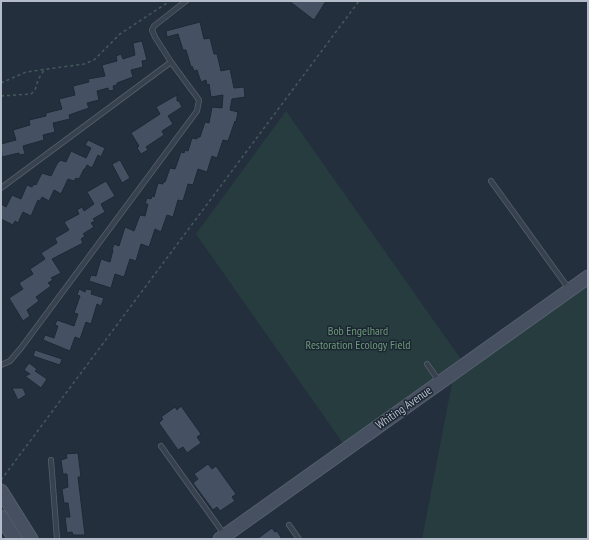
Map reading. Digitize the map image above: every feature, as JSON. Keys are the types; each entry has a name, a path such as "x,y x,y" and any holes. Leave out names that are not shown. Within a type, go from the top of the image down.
{"street":[{"name":"Whiting Avenue","path":"223,537 588,277"},
{"path":"1,491 32,539"},
{"path":"1,517 15,539"}],"lane":[{"path":"1,365 10,361 21,348 197,111 199,100 155,37 152,30 154,26 186,1"},
{"path":"1,188 172,62"},
{"path":"492,181 570,290"},
{"path":"427,364 440,382"},
{"path":"161,446 223,537"},
{"path":"51,460 57,539"},
{"path":"289,525 299,539"}],"path":[{"path":"1,82 26,72 84,64 94,60 120,34 170,1"},
{"path":"1,480 359,1"},
{"path":"1,96 31,94 35,90 44,69"}],"green space":[{"name":"Bob Engelhard Restoration Ecology Field","path":"286,111 465,365 347,449 196,234"},
{"path":"588,282 588,539 422,539 453,378"}],"building":[{"path":"289,1 326,1 314,20"},
{"path":"200,22 204,39 210,38 214,54 217,54 221,71 230,69 234,88 244,87 245,97 232,99 230,110 238,112 236,122 235,121 228,141 223,140 217,158 212,156 207,172 198,169 193,185 188,184 183,201 178,200 173,217 167,215 161,232 155,229 149,247 141,244 136,261 130,259 124,277 115,274 111,288 89,281 91,275 96,276 101,259 110,262 114,244 119,246 125,227 134,231 140,215 145,216 148,204 145,204 147,198 151,199 152,196 154,197 158,183 163,184 163,182 165,182 170,168 175,169 181,152 184,153 185,150 188,151 192,138 197,139 197,137 200,137 205,122 209,123 212,107 222,108 223,95 211,97 209,84 207,85 206,80 201,82 197,70 194,71 192,66 191,67 186,50 183,50 178,34 167,37 166,31"},
{"path":"142,41 147,60 142,61 143,67 131,70 133,77 117,83 117,85 113,86 114,90 109,91 108,88 97,91 99,100 87,103 89,108 69,115 70,119 53,123 55,132 43,135 44,140 23,146 25,154 19,155 19,153 2,157 1,144 16,140 13,130 30,125 29,120 46,116 46,113 62,109 59,99 75,95 73,86 89,82 88,79 105,76 102,65 117,61 116,56 121,54 123,59 135,55 133,43"},
{"path":"177,95 177,101 179,101 182,107 168,116 173,124 162,131 164,135 146,147 148,150 141,154 137,148 139,146 131,133 160,114 156,107"},
{"path":"88,140 105,148 101,157 98,155 92,168 87,165 79,179 76,178 74,181 68,179 61,194 54,190 49,201 42,197 40,201 38,200 31,216 23,212 18,223 15,221 13,225 1,219 1,204 6,207 12,195 21,199 27,185 32,187 34,184 36,185 42,173 51,176 58,162 60,160 66,162 71,151 86,158 91,148 85,145"},
{"path":"120,160 130,178 122,183 112,164"},
{"path":"106,181 115,196 101,204 105,212 93,219 95,221 91,223 94,227 83,234 85,236 81,239 83,243 52,259 61,273 51,278 53,280 48,283 51,286 36,297 39,301 27,310 30,316 23,321 9,298 23,289 19,283 33,274 30,269 45,259 41,253 57,243 55,238 69,230 64,222 79,214 77,210 82,207 84,211 94,204 87,192"},
{"path":"79,289 85,292 86,289 92,290 91,294 104,298 101,306 97,304 91,324 86,322 80,339 75,337 70,351 43,340 45,335 54,338 58,326 55,325 57,320 74,326 78,314 74,313 80,296 77,295"},
{"path":"35,350 62,359 60,365 33,356"},
{"path":"29,363 37,369 35,371 47,379 41,388 25,376 30,374 24,370"},
{"path":"12,388 23,388 26,395 18,400"},
{"path":"181,406 201,434 197,437 201,443 187,453 183,447 178,450 159,423 163,419 161,417 175,407 177,410"},
{"path":"78,453 81,477 78,477 85,535 73,535 72,532 67,533 65,517 70,517 68,503 64,503 62,489 68,487 67,474 63,474 61,460 67,458 66,454"},
{"path":"208,464 212,469 216,466 236,494 232,497 235,501 220,511 217,507 213,510 193,483 198,479 194,474"},
{"path":"272,528 275,532 277,531 282,539 257,539"}]}
